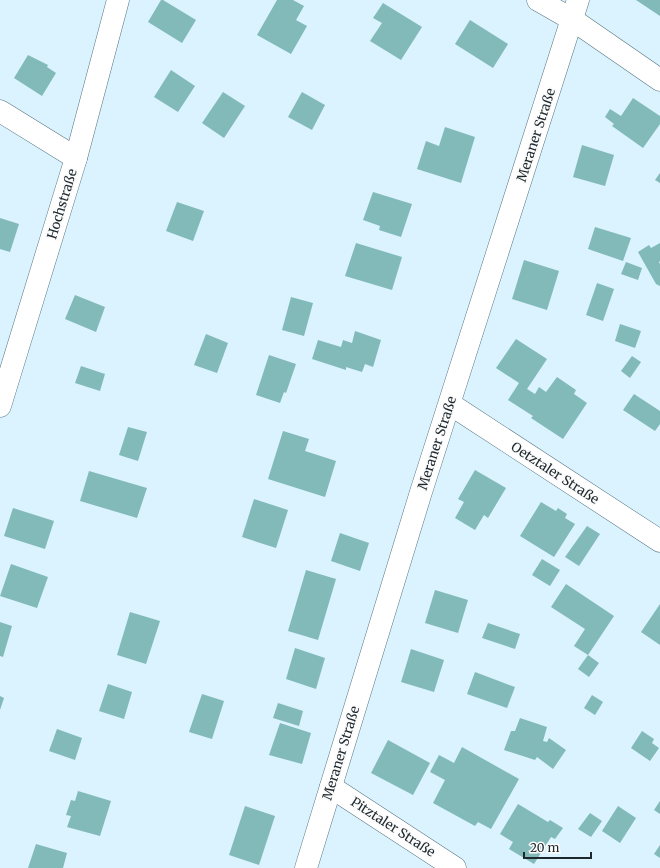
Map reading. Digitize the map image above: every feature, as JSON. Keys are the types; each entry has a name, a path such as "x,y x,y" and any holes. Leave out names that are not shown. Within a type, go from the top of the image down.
{"street":[{"name":"Hochstraße","path":"0,406 76,158 118,0"},
{"path":"538,0 576,10 660,80"},
{"name":"Meraner Straße","path":"306,868 421,492 576,10"},
{"path":"0,111 76,158"},
{"name":"Oetztaler Straße","path":"450,404 660,541"},
{"name":"Pitztaler Straße","path":"331,787 455,868"}],"building":[{"path":"161,0 196,20 182,43 148,22"},
{"path":"277,0 293,0 304,6 296,20 307,26 291,54 257,35"},
{"path":"636,0 660,0 660,16"},
{"path":"383,3 422,27 401,60 370,41 382,23 373,18"},
{"path":"470,20 508,44 493,68 455,44"},
{"path":"28,55 48,65 47,67 56,73 42,96 14,78"},
{"path":"171,70 195,86 178,112 154,97"},
{"path":"223,92 245,106 224,138 202,123"},
{"path":"302,92 325,105 312,130 288,117"},
{"path":"633,98 660,116 660,124 643,148 612,126 614,124 605,117 610,109 621,116"},
{"path":"445,127 475,137 461,183 417,169 426,141 439,146"},
{"path":"582,145 614,155 605,186 573,177"},
{"path":"660,173 660,183 655,180"},
{"path":"373,192 412,204 401,237 379,230 380,226 363,220"},
{"path":"177,202 204,211 193,241 166,231"},
{"path":"0,218 19,224 10,252 0,249"},
{"path":"595,227 631,238 623,261 588,249"},
{"path":"356,243 402,257 392,290 345,276"},
{"path":"660,243 660,286 656,284 638,252 649,245 651,248"},
{"path":"524,260 559,271 547,310 512,299"},
{"path":"626,262 642,268 638,280 621,274"},
{"path":"597,283 614,289 603,321 586,315"},
{"path":"75,295 105,307 96,332 65,319"},
{"path":"291,297 313,303 304,336 282,330"},
{"path":"620,324 641,331 635,348 615,341"},
{"path":"355,331 381,340 373,367 365,364 362,372 346,367 346,370 312,359 318,340 341,347 343,340 352,343"},
{"path":"206,334 228,343 217,373 194,365"},
{"path":"516,339 547,359 527,389 535,394 539,387 546,392 557,377 576,390 574,394 587,403 563,439 531,418 533,416 508,400 519,383 496,368"},
{"path":"269,355 296,364 286,393 284,392 280,403 256,395"},
{"path":"632,356 641,362 630,378 621,371"},
{"path":"81,366 105,374 100,391 75,383"},
{"path":"634,394 660,411 660,424 655,431 623,410"},
{"path":"128,427 147,432 138,461 119,455"},
{"path":"283,431 309,439 305,451 336,461 325,497 268,479"},
{"path":"475,470 506,488 488,518 484,515 475,530 455,518 464,502 458,499"},
{"path":"89,471 147,488 137,518 80,501"},
{"path":"254,499 288,510 276,548 242,537"},
{"path":"541,502 556,511 558,508 567,514 565,518 575,524 554,557 520,536"},
{"path":"13,508 54,521 45,549 4,536"},
{"path":"587,526 600,534 579,566 565,557"},
{"path":"340,533 369,543 360,571 331,561"},
{"path":"542,559 560,570 550,586 532,575"},
{"path":"11,564 48,577 37,608 0,596"},
{"path":"306,570 336,579 318,640 288,631"},
{"path":"566,584 614,616 588,655 574,646 585,629 551,607"},
{"path":"435,590 468,600 458,633 425,623"},
{"path":"660,604 660,645 641,632"},
{"path":"130,612 160,621 146,664 117,655"},
{"path":"0,622 12,626 3,657 0,656"},
{"path":"488,623 520,634 515,649 482,638"},
{"path":"295,648 325,658 316,689 286,679"},
{"path":"411,649 444,660 434,692 401,682"},
{"path":"588,655 599,663 589,677 578,669"},
{"path":"475,672 515,687 507,708 467,694"},
{"path":"108,684 132,692 124,719 99,711"},
{"path":"202,694 224,701 212,739 189,732"},
{"path":"592,695 603,702 595,715 584,708"},
{"path":"0,696 4,698 0,710"},
{"path":"278,703 303,711 299,726 273,718"},
{"path":"520,718 547,727 543,741 547,742 549,738 566,750 553,769 537,757 535,760 504,750 511,731 515,731"},
{"path":"280,723 311,733 302,764 269,755"},
{"path":"57,729 82,738 75,760 49,751"},
{"path":"642,731 654,739 652,743 659,748 650,761 631,748"},
{"path":"388,740 430,763 413,795 371,773"},
{"path":"462,747 519,779 491,829 478,822 475,826 433,803 445,780 430,772 439,755 454,763"},
{"path":"78,791 111,801 100,836 67,827 71,816 66,815 71,800 75,801"},
{"path":"660,801 660,814 654,810"},
{"path":"518,804 548,822 550,820 563,828 555,839 551,837 534,864 509,849 513,842 500,834"},
{"path":"245,806 275,816 259,865 229,855"},
{"path":"618,806 636,818 620,843 602,831"},
{"path":"590,813 602,821 591,837 578,829"},
{"path":"36,844 67,853 63,868 28,868"},
{"path":"660,845 660,858 654,854"}]}
